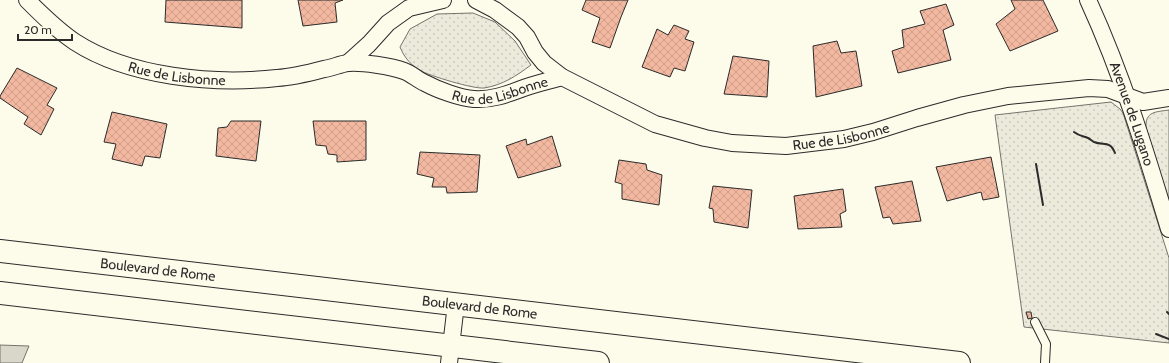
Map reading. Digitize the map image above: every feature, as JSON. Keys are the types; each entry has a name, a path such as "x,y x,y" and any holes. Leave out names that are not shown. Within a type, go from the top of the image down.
{"main road":[{"name":"Boulevard de Rome","path":"0,251 959,363"},
{"path":"0,294 450,355 598,363"}],"street":[{"name":"Rue de Lisbonne","path":"27,0 62,32 76,42 112,60 153,72 225,81 257,80 298,75 348,63 389,66 405,72 427,84 472,99 487,99 502,96 540,83 562,78"},
{"name":"Rue de Lisbonne","path":"348,63 369,44 388,23 409,8 443,0"},
{"name":"Rue de Lisbonne","path":"476,0 495,10 518,27 527,37 535,52 544,63 562,78 655,124 705,138 732,143 786,146 844,139 964,105 1008,96 1089,88 1108,89 1143,102 1169,98"},
{"name":"Avenue de Lugano","path":"1088,0 1104,35 1128,97 1169,229"},
{"path":"450,355 456,304"}],"lane":[{"path":"1035,322 1046,344 1045,363"}],"shaded area":[{"path":"473,13 495,22 515,41 531,65 503,82 491,87 478,88 424,73 413,65 403,54 400,47 410,29 437,14"},
{"path":"1111,102 1123,113 1169,258 1169,343 1024,327 995,115"},
{"path":"1169,110 1169,201 1146,128 1146,122 1149,115 1152,113"},
{"path":"0,345 29,346 22,363 0,363"}],"building":[{"path":"166,0 242,0 242,28 165,22"},
{"path":"298,0 343,0 335,3 337,22 303,26"},
{"path":"586,0 628,0 610,48 592,42 600,18 582,10"},
{"path":"1011,0 1043,0 1058,31 1010,51 996,24 1015,9"},
{"path":"946,4 954,25 943,30 951,60 898,73 892,51 904,47 902,30 925,24 920,11"},
{"path":"674,25 689,31 685,39 694,42 685,71 674,68 670,77 642,67 657,29 668,35"},
{"path":"837,41 841,53 856,51 862,86 816,97 813,46"},
{"path":"733,56 769,61 767,97 724,94"},
{"path":"17,68 57,88 47,105 54,109 41,135 24,124 28,117 0,98"},
{"path":"112,112 167,124 160,158 145,156 142,166 112,159 116,144 104,142"},
{"path":"231,121 261,121 256,161 216,156 218,128 227,127"},
{"path":"313,121 366,121 366,160 337,162 337,155 328,154 326,146 316,145"},
{"path":"552,136 561,166 518,178 506,146 526,139 527,145"},
{"path":"420,152 480,155 477,192 447,193 446,187 432,187 434,178 417,174"},
{"path":"991,157 999,197 983,200 981,192 947,201 936,167"},
{"path":"619,160 646,164 647,170 662,175 659,205 622,199 622,184 615,182"},
{"path":"912,181 921,221 893,224 890,217 883,218 875,187"},
{"path":"713,186 752,190 748,228 714,222 713,209 709,208"},
{"path":"843,189 846,211 840,214 842,227 798,229 794,196"},
{"path":"1026,312 1031,312 1032,318 1028,319"}],"wall":[{"path":"1074,132 1094,142 1111,146 1115,153"},
{"path":"1036,164 1043,205"},
{"path":"1156,334 1169,339"}]}
